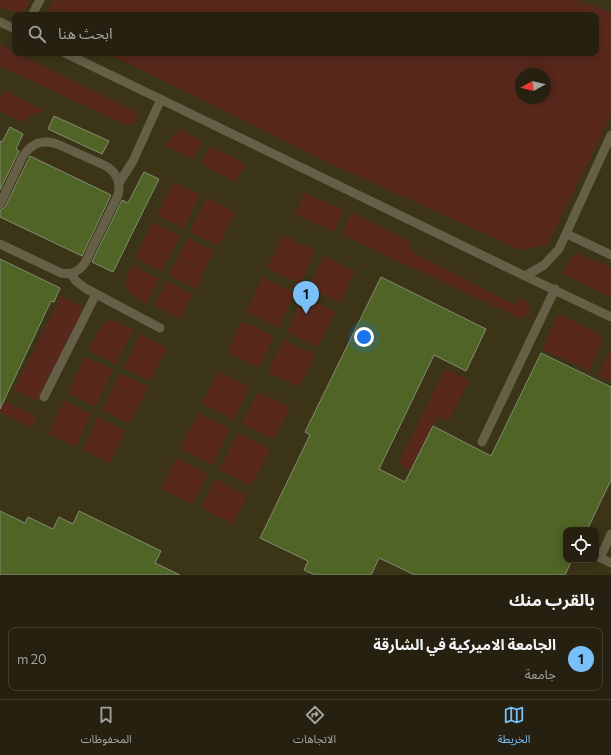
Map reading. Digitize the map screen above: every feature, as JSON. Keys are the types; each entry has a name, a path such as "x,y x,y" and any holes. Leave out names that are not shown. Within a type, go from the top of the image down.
{"lane":[{"path":"34,12 40,0"},
{"path":"0,22 12,28"},
{"path":"71,56 611,317"},
{"path":"119,183 133,161 161,99"},
{"path":"525,276 537,270 552,258 559,249 611,136"},
{"path":"0,204 27,149 34,144 41,142 57,144 106,166 116,175 119,183 118,195 85,263 77,272 71,274 61,273 0,244"},
{"path":"567,234 611,255"},
{"path":"71,274 76,281 85,288 160,328"},
{"path":"482,442 555,290"},
{"path":"44,397 96,294"},
{"path":"599,555 611,534"},
{"path":"599,557 611,563"}],"shaded area":[{"path":"0,0 611,0 611,575 0,575"},
{"path":"0,0 30,0 25,9 18,12 0,6"},
{"path":"54,0 575,0 611,12 611,115 548,244 521,250 335,166 113,56 599,56 599,12 48,12"},
{"path":"0,45 12,51 12,56 23,56 131,109 135,112 137,118 135,123 129,125 124,124 0,66"},
{"path":"5,90 44,111 30,116 22,123 0,111 0,100"},
{"path":"180,129 202,142 193,159 164,146"},
{"path":"210,146 246,164 236,182 201,164"},
{"path":"174,182 200,195 183,229 157,215"},
{"path":"304,193 343,210 334,232 295,214"},
{"path":"207,198 235,212 218,246 190,232"},
{"path":"351,213 408,240 412,252 515,305 520,298 524,300 529,306 529,314 520,318 342,235"},
{"path":"153,222 180,236 162,271 135,258"},
{"path":"283,235 315,251 300,284 267,268"},
{"path":"188,238 214,251 196,289 169,275"},
{"path":"580,254 611,268 611,297 562,273 572,257"},
{"path":"324,256 355,271 340,303 308,288"},
{"path":"132,265 159,279 147,303 134,296 127,289 126,279"},
{"path":"263,277 295,293 278,328 246,312"},
{"path":"167,281 193,294 180,319 154,306"},
{"path":"61,296 84,308 36,401 14,389"},
{"path":"304,297 335,312 318,347 287,332"},
{"path":"559,314 600,335 602,343 589,371 542,349"},
{"path":"108,321 118,322 133,330 116,364 89,351 99,330"},
{"path":"242,321 274,336 259,368 227,352"},
{"path":"140,334 167,348 150,381 123,368"},
{"path":"284,340 315,355 299,387 268,372"},
{"path":"611,348 611,382 598,376"},
{"path":"85,357 113,370 95,407 68,393"},
{"path":"445,368 469,381 448,421 437,416 410,470 398,464"},
{"path":"218,371 250,387 234,420 202,404"},
{"path":"120,373 148,387 129,424 102,410"},
{"path":"258,392 290,407 274,440 242,424"},
{"path":"0,399 37,417 32,428 0,412"},
{"path":"64,401 91,414 76,447 48,434"},
{"path":"198,413 230,429 212,465 180,449"},
{"path":"98,417 125,431 109,463 83,449"},
{"path":"238,433 270,449 251,486 219,470"},
{"path":"176,458 208,474 192,504 161,488"},
{"path":"215,479 247,495 233,524 201,508"}],"building":[{"path":"54,116 109,141 102,154 48,129"},
{"path":"10,127 23,134 16,149 19,151 0,190 0,141 2,142"},
{"path":"30,156 111,195 82,256 0,217 0,210 5,207"},
{"path":"144,172 159,179 113,272 92,262 122,200 128,203"},
{"path":"0,259 60,288 54,302 51,301 0,409"},
{"path":"381,277 486,329 466,371 434,355 379,469 405,482 433,426 491,456 541,353 611,387 611,480 588,527 563,527 563,563 571,563 565,575 415,575 379,558 371,575 315,575 304,570 308,561 260,538 310,435 305,432"},
{"path":"0,511 25,523 28,517 53,529 59,517 73,524 79,511 161,551 155,563 180,575 0,575"}],"place":[{"name":"الجامعة الاميركية في الشارقة","path":"306,314"}]}
